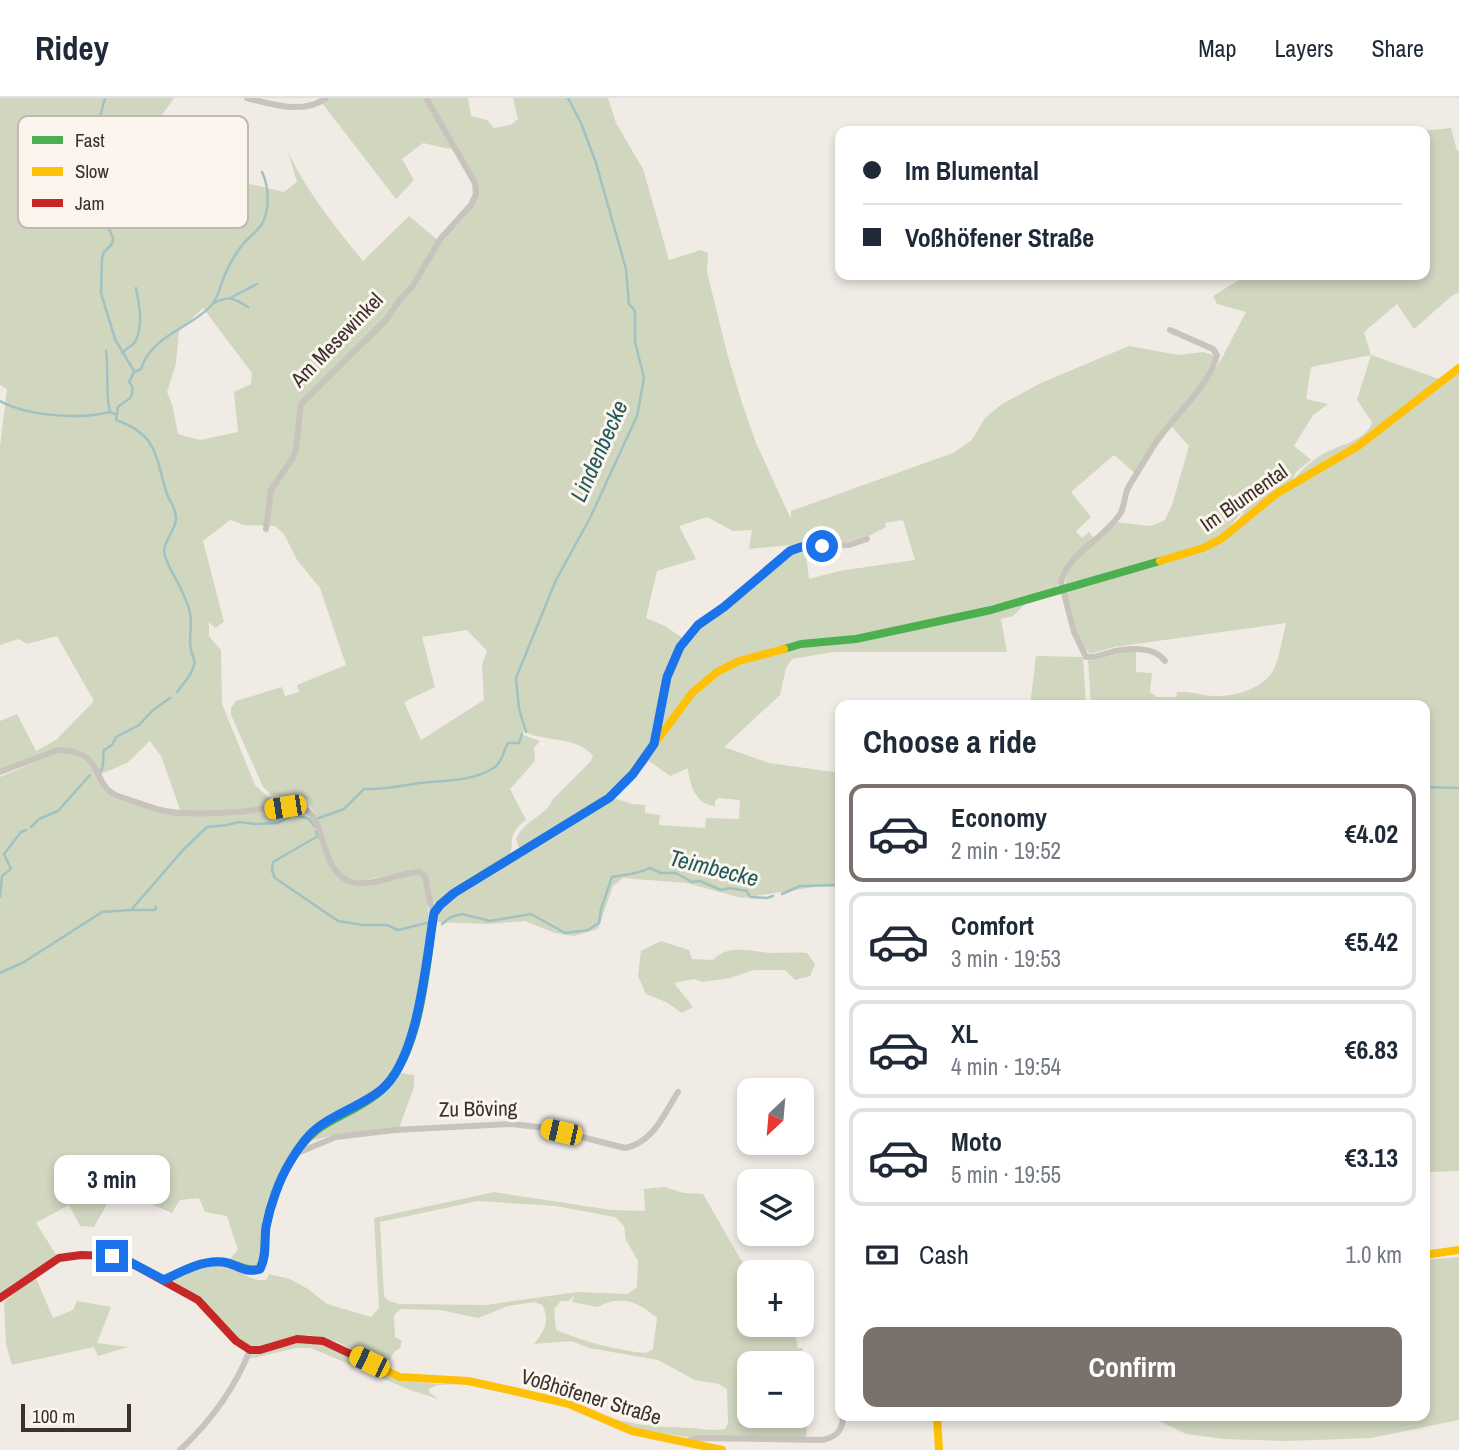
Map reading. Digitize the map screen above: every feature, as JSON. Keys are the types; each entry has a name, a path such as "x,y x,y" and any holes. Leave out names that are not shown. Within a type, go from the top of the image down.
{"street":[{"path":"247,98 281,106 308,107 326,98"},
{"name":"Am Mesewinkel","path":"266,529 271,490 294,456 301,404 386,320 401,298 412,288 441,238 471,205 476,194 475,183 426,98"},
{"path":"1165,661 1153,650 1126,650 1086,657 1074,632 1061,589 1063,577 1071,564 1119,515 1127,490 1153,446 1213,369 1217,355 1208,346 1170,330"},
{"name":"Im Blumental","path":"434,913 454,893 609,798 633,774 674,714 701,684 717,672 739,661 801,645 856,639 1021,603 1203,548 1221,538 1276,494 1350,452 1459,368"},
{"name":"Im Blumental","path":"654,744 673,659 698,625 724,607 790,551 801,547 849,545 867,539"},
{"path":"0,772 58,750 80,752 89,759 107,790 155,808 172,812 236,813 285,807 302,809 312,815 331,866 341,876 359,883 419,872 425,876 434,913 430,955 405,1050 393,1077 374,1096 317,1128 305,1139 289,1165 272,1207 267,1224 264,1260 260,1269 250,1272 222,1262 184,1269 164,1280"},
{"name":"Zu Böving","path":"295,1154 335,1137 395,1130 512,1124 546,1128 625,1148 634,1146 653,1133 678,1092"},
{"path":"1430,1254 1459,1250"},
{"path":"0,1298 58,1258 81,1255 112,1256 130,1262 198,1300 236,1341 250,1350 238,1376 203,1428 180,1450"},
{"name":"Voßhöfener Straße","path":"250,1350 305,1338 323,1341 400,1377 468,1381 514,1391 569,1404 632,1431 722,1450"},
{"path":"688,1441 699,1438 822,1440 839,1432 843,1421"},
{"path":"937,1421 939,1450"}],"green space":[{"path":"0,98 174,98 161,116 18,116 18,228 248,228 248,184 284,192 297,182 288,152 313,195 363,261 409,216 440,242 469,210 477,187 454,146 450,149 423,143 402,159 414,180 396,199 322,103 328,98 468,98 471,116 487,120 494,128 510,125 518,119 513,98 608,98 616,123 643,169 669,260 701,250 708,253 707,272 742,403 756,443 791,519 791,511 953,453 972,440 985,418 1002,404 1041,383 1129,346 1179,355 1203,352 1215,356 1197,390 1167,424 1136,474 1114,455 1071,492 1091,517 1076,531 1082,538 1089,532 1094,539 1069,563 1056,588 1023,599 1025,604 1013,616 1001,619 1007,652 833,652 792,659 786,668 780,695 724,747 769,763 835,772 835,884 742,898 686,883 623,878 613,886 598,929 574,936 555,933 525,921 489,924 434,922 442,907 452,897 614,798 645,805 645,813 660,815 659,825 705,828 706,818 739,819 740,800 719,798 715,801 715,806 698,798 690,781 688,768 670,776 649,761 636,775 651,748 607,796 565,824 522,849 519,848 516,839 520,832 546,810 593,756 579,745 523,731 523,735 540,741 534,748 535,761 510,789 526,820 515,831 510,853 499,865 469,881 437,904 431,900 427,874 421,870 360,881 345,877 333,866 330,867 348,881 359,883 381,882 416,874 424,881 429,917 426,954 407,1038 393,1072 414,1075 414,1087 399,1128 334,1135 299,1144 269,1204 264,1226 262,1258 256,1267 245,1268 228,1261 238,1250 227,1216 205,1212 199,1198 180,1200 172,1213 153,1205 156,1197 122,1177 94,1227 80,1226 69,1205 36,1223 57,1256 0,1295 0,777 59,752 79,753 110,794 152,810 180,815 181,812 161,756 150,741 127,763 101,774 81,751 57,748 0,770 0,721 17,714 36,751 56,740 94,701 57,636 27,644 19,639 0,645 0,446 7,389 0,385","holes":["203,308 252,373 251,384 234,392 238,432 200,440 178,434 167,392 176,364 179,331","707,517 733,531 752,530 749,549 790,545 741,592 696,624 684,639 665,626 646,618 657,571 696,559 679,526","230,520 244,525 275,526 284,534 297,560 320,588 346,665 297,685 299,692 285,696 282,687 236,701 231,708 231,715 263,787 272,795 309,800 330,860 327,860 314,822 301,810 304,806 270,799 255,785 222,704 221,650 209,636 209,622 215,628 224,622 203,541","903,520 915,560 839,571 809,579 805,546 843,543 869,536 886,527 885,523","467,630 487,651 482,665 484,700 421,740 404,702 435,687 422,637"]},
{"path":"1451,128 1459,151 1459,293 1453,295 1414,329 1397,304 1364,332 1371,355 1311,367 1306,399 1328,404 1313,415 1294,446 1311,460 1296,472 1291,483 1234,525 1244,512 1241,512 1226,532 1206,545 1066,586 1069,570 1075,561 1115,522 1151,526 1165,520 1189,446 1169,424 1199,392 1222,358 1246,312 1217,304 1213,296 1239,280 1430,280 1430,130"},
{"path":"1371,355 1439,379 1360,443 1293,481 1317,458 1360,437 1369,428 1372,422 1357,400"},
{"path":"1459,370 1459,1171 1430,1172 1430,700 1091,700 1088,661 1126,652 1136,652 1136,672 1152,673 1150,692 1157,697 1176,697 1177,692 1222,696 1247,691 1262,683 1273,671 1286,623 1114,647 1090,654 1080,642 1066,592 1203,549 1263,504 1320,472"},
{"path":"1036,656 1083,657 1086,700 1031,700"},
{"path":"661,941 689,950 692,959 713,960 726,952 741,950 807,953 815,964 810,976 795,980 785,970 754,970 730,978 702,982 694,979 674,983 693,1007 682,1013 666,1002 646,994 638,976 641,951"},
{"path":"664,1187 684,1193 703,1194 741,1260 737,1260 737,1337 795,1337 798,1348 803,1351 737,1351 737,1428 807,1428 806,1438 686,1437 632,1428 603,1415 647,1425 725,1429 728,1423 727,1389 719,1384 695,1380 658,1360 589,1348 571,1341 534,1344 543,1330 546,1316 542,1305 534,1302 508,1306 478,1318 440,1310 401,1309 394,1315 395,1337 402,1341 390,1360 378,1355 362,1356 338,1342 309,1335 255,1347 246,1344 237,1338 200,1298 170,1279 193,1270 220,1266 235,1269 257,1280 266,1280 269,1274 290,1279 327,1304 371,1317 379,1308 374,1218 494,1192 611,1210 645,1211 644,1189","holes":["478,1201 556,1206 615,1217 624,1226 626,1240 638,1261 637,1287 628,1294 577,1292 486,1305 399,1304 384,1296 380,1222","574,1295 572,1302 598,1307 622,1301 636,1304 650,1312 657,1318 653,1349 646,1353 623,1350 556,1330 554,1309 561,1301 569,1301"]},
{"path":"1459,1257 1459,1420 1371,1438 1286,1441 1224,1439 1186,1434 1159,1421 1430,1421 1430,1260"},
{"path":"35,1276 53,1318 73,1310 77,1301 111,1307 97,1343 128,1347 98,1356 94,1347 12,1365 6,1344 4,1302"},
{"path":"300,1343 325,1345 400,1381 454,1385 437,1385 429,1389 438,1399 311,1348 296,1348 249,1359 253,1353"}],"waterway":[{"path":"100,116 105,98"},
{"name":"Lindenbecke","path":"526,732 519,709 516,678 556,580 590,518 637,416 644,378 635,342 635,311 629,304 626,269 596,163 568,98"},
{"path":"177,692 191,673 195,661 190,645 191,618 188,606 164,553 175,524 175,512 153,449 140,433 116,420 118,407 131,397 133,391 129,382 134,372 141,369 153,348 211,306 234,257 262,224 268,198 262,172"},
{"path":"109,228 113,238 102,258 101,293 115,339 134,371"},
{"path":"232,297 257,284"},
{"path":"122,353 138,336 140,315 136,288"},
{"path":"213,303 232,299 248,307"},
{"path":"106,351 110,412 115,414"},
{"path":"0,401 25,410 54,415 84,416 110,412"},
{"path":"101,771 104,750 112,745 116,737 139,725 153,710 170,698"},
{"name":"Lindenbecke","path":"316,819 344,809 364,789 459,779 486,772 500,762 508,743 519,743 522,734"},
{"path":"31,827 39,819 58,811 90,775"},
{"name":"Teimbecke","path":"1430,787 1459,788"},
{"name":"Lindenbecke","path":"0,973 24,962 102,912 131,910 184,849 207,827 239,822 278,823 294,815 310,819"},
{"name":"Lindenbecke","path":"308,818 315,827"},
{"path":"0,897 2,876 11,869 4,854 21,832 26,830"},
{"name":"Teimbecke","path":"316,832 318,836 273,862 272,871 275,878 338,921 387,925 398,930 427,923"},
{"name":"Teimbecke","path":"442,924 451,917 462,914 490,921 531,914 565,933 588,930 599,923 612,877 650,868 661,873 676,873 692,882 700,881 721,890 730,888 747,891 750,897 773,896"},
{"name":"Teimbecke","path":"782,894 800,886 835,885"},
{"path":"131,910 155,910 156,907"}],"traffic: fast":[{"path":"784,649 801,644 856,639 991,610 1160,561"},
{"path":"164,1280 192,1267 215,1262 260,1269 270,1210 279,1185 300,1147 330,1121 377,1094 392,1078 404,1058 419,1010 434,913 460,889"}],"traffic: slow":[{"path":"1160,561 1203,548 1221,539 1276,494 1358,446 1459,368"},
{"path":"460,889 609,798 633,773 692,693 717,672 739,661 784,649"},
{"path":"1430,1254 1459,1250"},
{"path":"355,1356 400,1377 468,1381 514,1391 569,1404 632,1431 722,1450"},
{"path":"937,1421 939,1450"}],"traffic: jam":[{"path":"0,1298 59,1258 81,1255 112,1256 131,1263 198,1300 236,1341 250,1350 260,1350 297,1339 323,1341 355,1356"}],"route":[{"path":"112,1256 164,1280 184,1269 222,1262 250,1272 260,1269 264,1260 265,1236 272,1207 289,1165 305,1139 317,1128 374,1096 393,1077 402,1061 425,980 434,913 440,905 454,893 609,798 633,774 654,744 673,659 693,630 790,551 801,547 822,546"}]}
